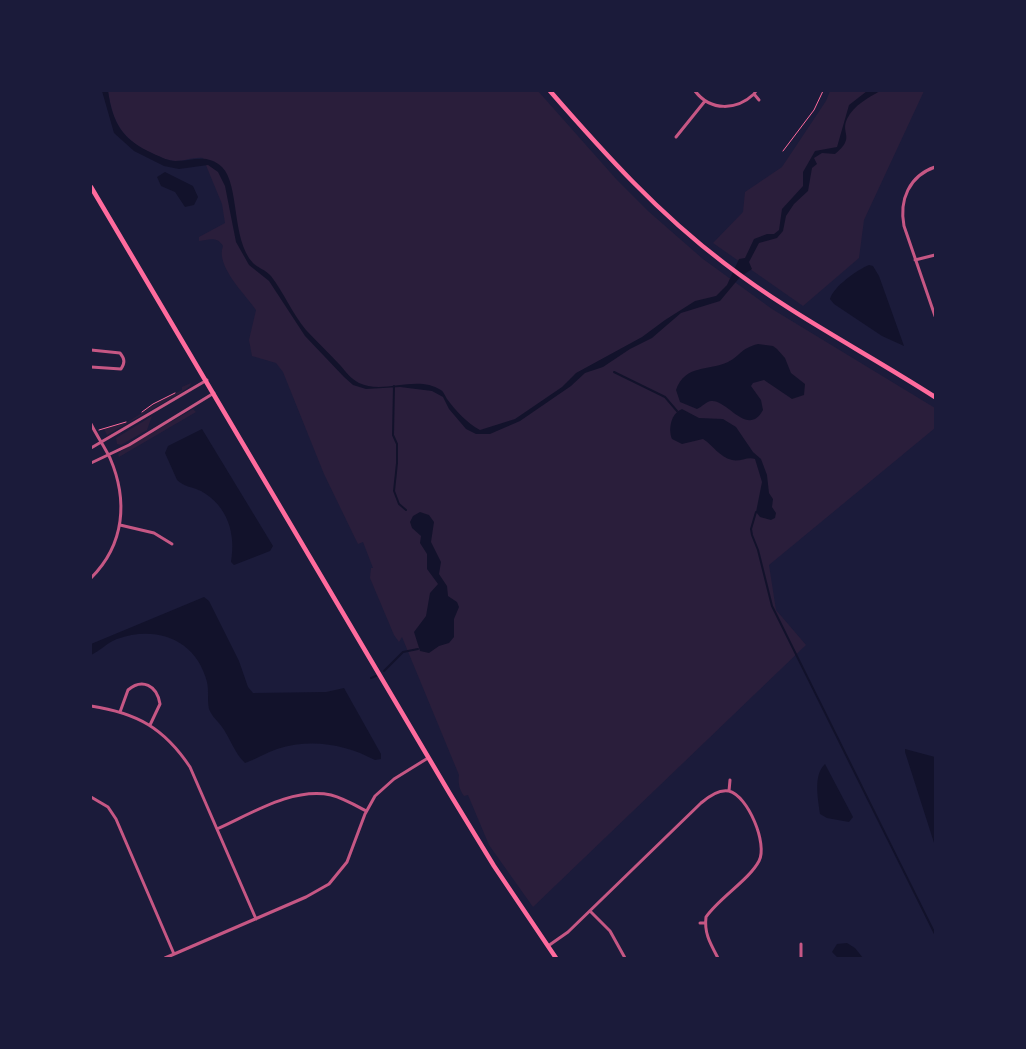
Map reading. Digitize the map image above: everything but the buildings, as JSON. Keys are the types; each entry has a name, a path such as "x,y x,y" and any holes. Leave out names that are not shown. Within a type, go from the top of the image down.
{"main road":[{"path":"550,91 631,182 668,217 724,264 751,283 935,397"},
{"path":"91,187 215,393 428,758 494,866 556,958"}],"street":[{"path":"696,91 705,101 720,107 730,107 744,102 755,92 759,100"},
{"path":"676,136 705,101"},
{"path":"935,167 917,176 903,200 904,226 935,316"},
{"path":"915,260 935,255"},
{"path":"91,350 120,353 124,358 124,364 121,369 91,367"},
{"path":"91,448 207,380"},
{"path":"91,463 215,393"},
{"path":"91,424 108,455 121,492 120,525 113,547 101,568 91,578"},
{"path":"120,525 154,534 172,544"},
{"path":"120,712 128,690 142,683 149,685 155,691 160,704 150,725"},
{"path":"91,706 134,716 150,725 178,749 190,767 256,918"},
{"path":"165,958 316,892 334,879 347,862 366,811 375,796 386,785 428,758"},
{"path":"729,791 730,780"},
{"path":"548,946 568,932 701,802 718,792 729,791 746,804 761,839 762,852 754,868 712,908 706,917 707,938 718,958"},
{"path":"217,829 283,800 305,794 331,796 366,811"},
{"path":"91,797 108,807 116,819 174,954"},
{"path":"590,911 610,931 625,958"},
{"path":"700,923 705,922"},
{"path":"801,944 801,958"}],"path":[{"path":"783,151 814,110 823,91"},
{"path":"139,415 152,404 178,392"},
{"path":"99,430 133,418"}],"shaded area":[{"path":"102,91 108,91 113,113 121,130 143,149 170,160 205,159 211,160 222,167 228,175 241,240 246,253 253,263 271,276 306,330 351,377 359,383 369,386 421,384 431,386 442,391 458,412 480,430 515,419 562,387 576,373 642,337 695,301 716,296 727,285 739,259 745,258 754,239 767,234 774,234 779,230 782,209 803,186 803,172 815,151 837,147 849,105 867,91 880,91 862,102 850,114 845,124 845,143 841,148 835,154 822,153 814,158 817,164 812,168 808,191 794,204 786,216 783,231 777,238 759,243 749,262 752,269 740,277 720,301 681,313 652,338 630,349 603,367 585,373 571,386 520,421 490,434 476,434 466,429 449,409 443,397 432,391 400,387 366,389 353,385 344,377 305,336 269,281 249,265 236,242 225,186 218,172 208,165 179,169 164,166 134,151 114,133"},
{"path":"108,91 538,91 617,180 648,211 703,259 772,309 935,408 935,428 769,565 776,610 806,645 533,907 489,845 468,795 464,796 461,791 459,775 402,637 399,642 394,635 370,578 371,568 373,568 363,542 358,544 324,474 283,372 276,363 252,356 249,340 256,310 227,271 223,262 223,246 221,243 212,239 199,241 199,237 225,223 222,204 203,158 179,161 164,159 134,143 121,130 117,122"},
{"path":"830,91 924,91 864,220 859,258 803,306 713,243 743,212 745,192 782,167 826,101"},
{"path":"165,172 193,186 198,197 194,205 185,207 175,192 161,186 157,177"},
{"path":"869,265 873,266 879,276 904,346 882,336 834,304 830,299 841,284"},
{"path":"758,344 773,346 777,349 785,358 791,373 805,384 804,395 792,399 764,380 753,383 751,386 761,400 763,410 757,418 751,420 744,419 717,402 709,401 697,409 680,402 676,390 685,376 691,372 728,362 744,350"},
{"path":"191,383 182,392 107,435 104,429 128,422"},
{"path":"193,409 196,412 119,457 118,454 121,451"},
{"path":"682,409 699,418 723,419 736,427 753,452 761,459 767,475 769,493 773,499 772,507 776,513 775,518 771,520 760,517 756,512 762,482 755,459 735,460 727,458 703,439 682,444 672,439 670,431 671,422 675,414"},
{"path":"152,416 147,430 121,445 117,444 116,438"},
{"path":"202,429 273,546 270,551 234,565 231,562 231,531 224,513 210,497 177,480 165,453 168,446"},
{"path":"420,512 429,515 434,522 431,542 441,562 439,574 447,586 448,596 457,602 459,607 454,619 454,637 449,643 439,646 429,653 420,651 414,632 426,616 430,593 438,584 427,569 427,554 420,543 421,536 412,528 410,522 413,516"},
{"path":"204,597 209,601 239,661 248,687 253,693 326,692 344,688 381,754 381,759 375,760 352,750 315,743 277,749 245,763 210,712 207,682 202,667 194,655 184,646 160,635 132,635 114,640 91,655 91,644"},
{"path":"905,749 935,757 935,846 905,752"},
{"path":"825,764 853,817 849,822 827,818 820,814 818,780 821,769"},
{"path":"847,943 855,948 863,958 838,958 832,952 837,944"}],"waterway":[{"path":"614,372 665,397 677,411"},
{"path":"394,386 393,435 397,444 394,491 399,504 406,510"},
{"path":"756,512 751,529 752,535 758,550 772,606 935,934"},
{"path":"384,671 403,652 418,649"},
{"path":"371,678 376,676"}]}
